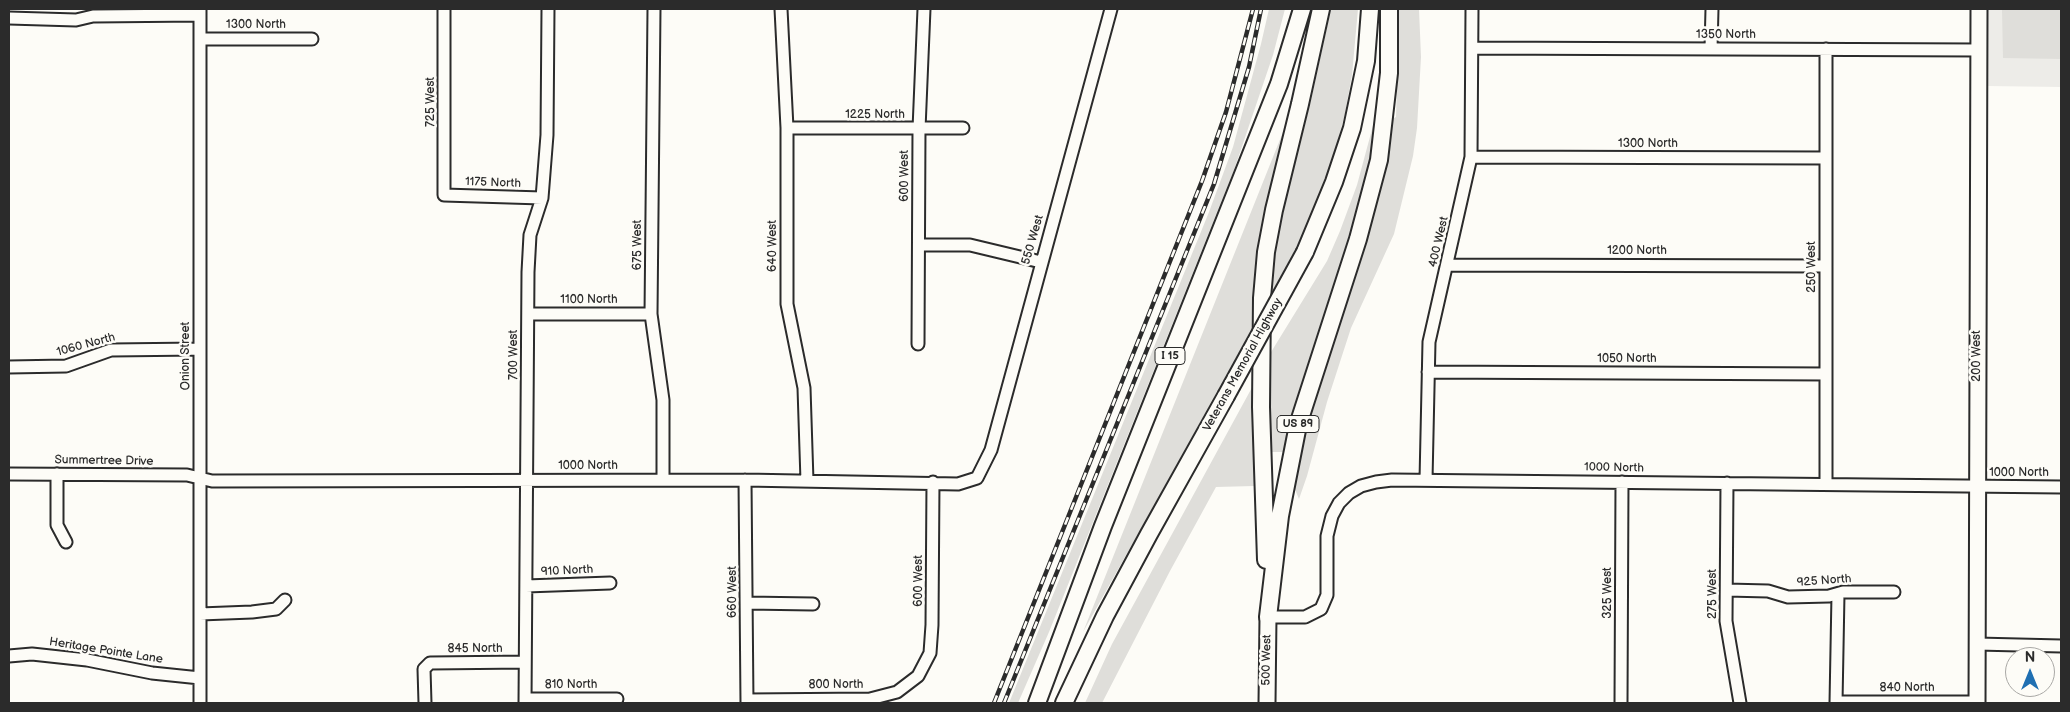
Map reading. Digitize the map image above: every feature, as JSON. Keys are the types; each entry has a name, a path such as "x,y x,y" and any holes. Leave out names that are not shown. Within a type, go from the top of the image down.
{"highway":[{"name":"I 15","path":"1037,703 1103,526 1279,84 1302,9"},
{"name":"US 89","path":"1268,617 1261,406 1262,298 1266,252 1274,210 1300,104 1320,9"},
{"name":"Veterans Memorial Highway","path":"1064,703 1105,616 1149,534 1306,252 1334,182 1352,128 1366,61 1370,9"},
{"name":"US 89","path":"1268,617 1280,516 1298,425 1358,239 1379,160 1389,74 1389,9"}],"main road":[{"name":"200 West","path":"1977,702 1976,486 1980,9"},
{"name":"500 West","path":"1267,703 1268,617"}],"street":[{"name":"725 West","path":"444,9 444,195"},
{"name":"700 West","path":"525,701 530,235 542,198 547,135 548,9"},
{"name":"675 West","path":"654,9 651,314 663,400 662,480"},
{"name":"640 West","path":"780,9 787,128 787,304 804,388 807,481"},
{"name":"600 West","path":"918,344 919,129 924,9"},
{"name":"550 West","path":"977,478 991,450 1111,9"},
{"name":"400 West","path":"1426,480 1429,342 1471,157 1472,9"},
{"path":"1712,9 1712,48"},
{"path":"9,18 76,20 93,16 200,12"},
{"name":"Onion Street","path":"200,12 200,703"},
{"name":"1300 North","path":"200,39 312,39"},
{"name":"1350 North","path":"1472,48 1979,50"},
{"name":"250 West","path":"1826,49 1826,484"},
{"name":"1225 North","path":"787,128 963,128"},
{"name":"1300 North","path":"1471,157 1826,158"},
{"name":"1175 North","path":"444,195 542,198"},
{"path":"919,245 970,245 1041,262"},
{"name":"1200 North","path":"1448,265 1826,266"},
{"name":"1100 North","path":"528,314 651,314"},
{"name":"1060 North","path":"9,367 66,366 111,350 199,349"},
{"name":"1050 North","path":"1428,372 1826,374"},
{"name":"Summertree Drive","path":"9,474 187,476 199,478"},
{"path":"57,474 57,525 66,542"},
{"name":"1000 North","path":"199,478 212,481 745,480 933,482 958,484 977,478"},
{"name":"660 West","path":"745,480 747,702"},
{"name":"1000 North","path":"1268,617 1305,617 1321,609 1327,595 1328,529 1335,509 1349,493 1361,486 1376,482 1426,480 2061,487"},
{"name":"600 West","path":"918,676 930,652 932,624 933,482"},
{"name":"325 West","path":"1621,703 1622,482"},
{"name":"275 West","path":"1727,483 1727,629 1740,703"},
{"name":"910 North","path":"526,586 610,583"},
{"name":"925 North","path":"1727,590 1768,591 1788,597 1829,596 1843,592 1894,592"},
{"path":"1836,703 1838,594"},
{"path":"200,614 252,612 276,608 285,600"},
{"path":"747,603 814,604"},
{"path":"1977,644 2061,646"},
{"name":"Heritage Pointe Lane","path":"9,656 32,654 68,658 152,673 200,678"},
{"name":"845 North","path":"425,703 424,670 426,666 434,662 524,662"},
{"name":"800 North","path":"747,702 870,699 897,692 918,676"},
{"name":"810 North","path":"525,701 617,699"},
{"name":"840 North","path":"1836,703 1977,702"}],"shaded area":[{"path":"1269,9 1285,9 1273,55 1234,170 1049,632 1018,703 1009,703 1209,212 1233,147"},
{"path":"1331,9 1358,9 1352,75 1345,114 1331,165 1301,241 1269,300 1278,227 1294,155 1297,156 1312,96"},
{"path":"1399,9 1419,9 1421,57 1417,128 1413,156 1394,234 1351,328 1299,499 1294,487 1303,437 1351,290 1376,205 1383,177 1392,119 1396,117"},
{"path":"1987,9 2061,9 2061,87 1987,86"},
{"path":"2002,10 2061,10 2061,59 2003,58"},
{"path":"1378,107 1371,155 1357,215 1304,378 1284,452 1269,452 1268,357 1327,261 1357,185"},
{"path":"1287,122 1289,122 1255,325 1083,632"},
{"path":"1255,382 1254,486 1216,487 1102,703 1085,703 1112,644"}],"railway":[{"path":"994,703 1202,181 1226,112 1253,9"},
{"path":"1004,703 1214,184 1249,67 1261,9"}]}
